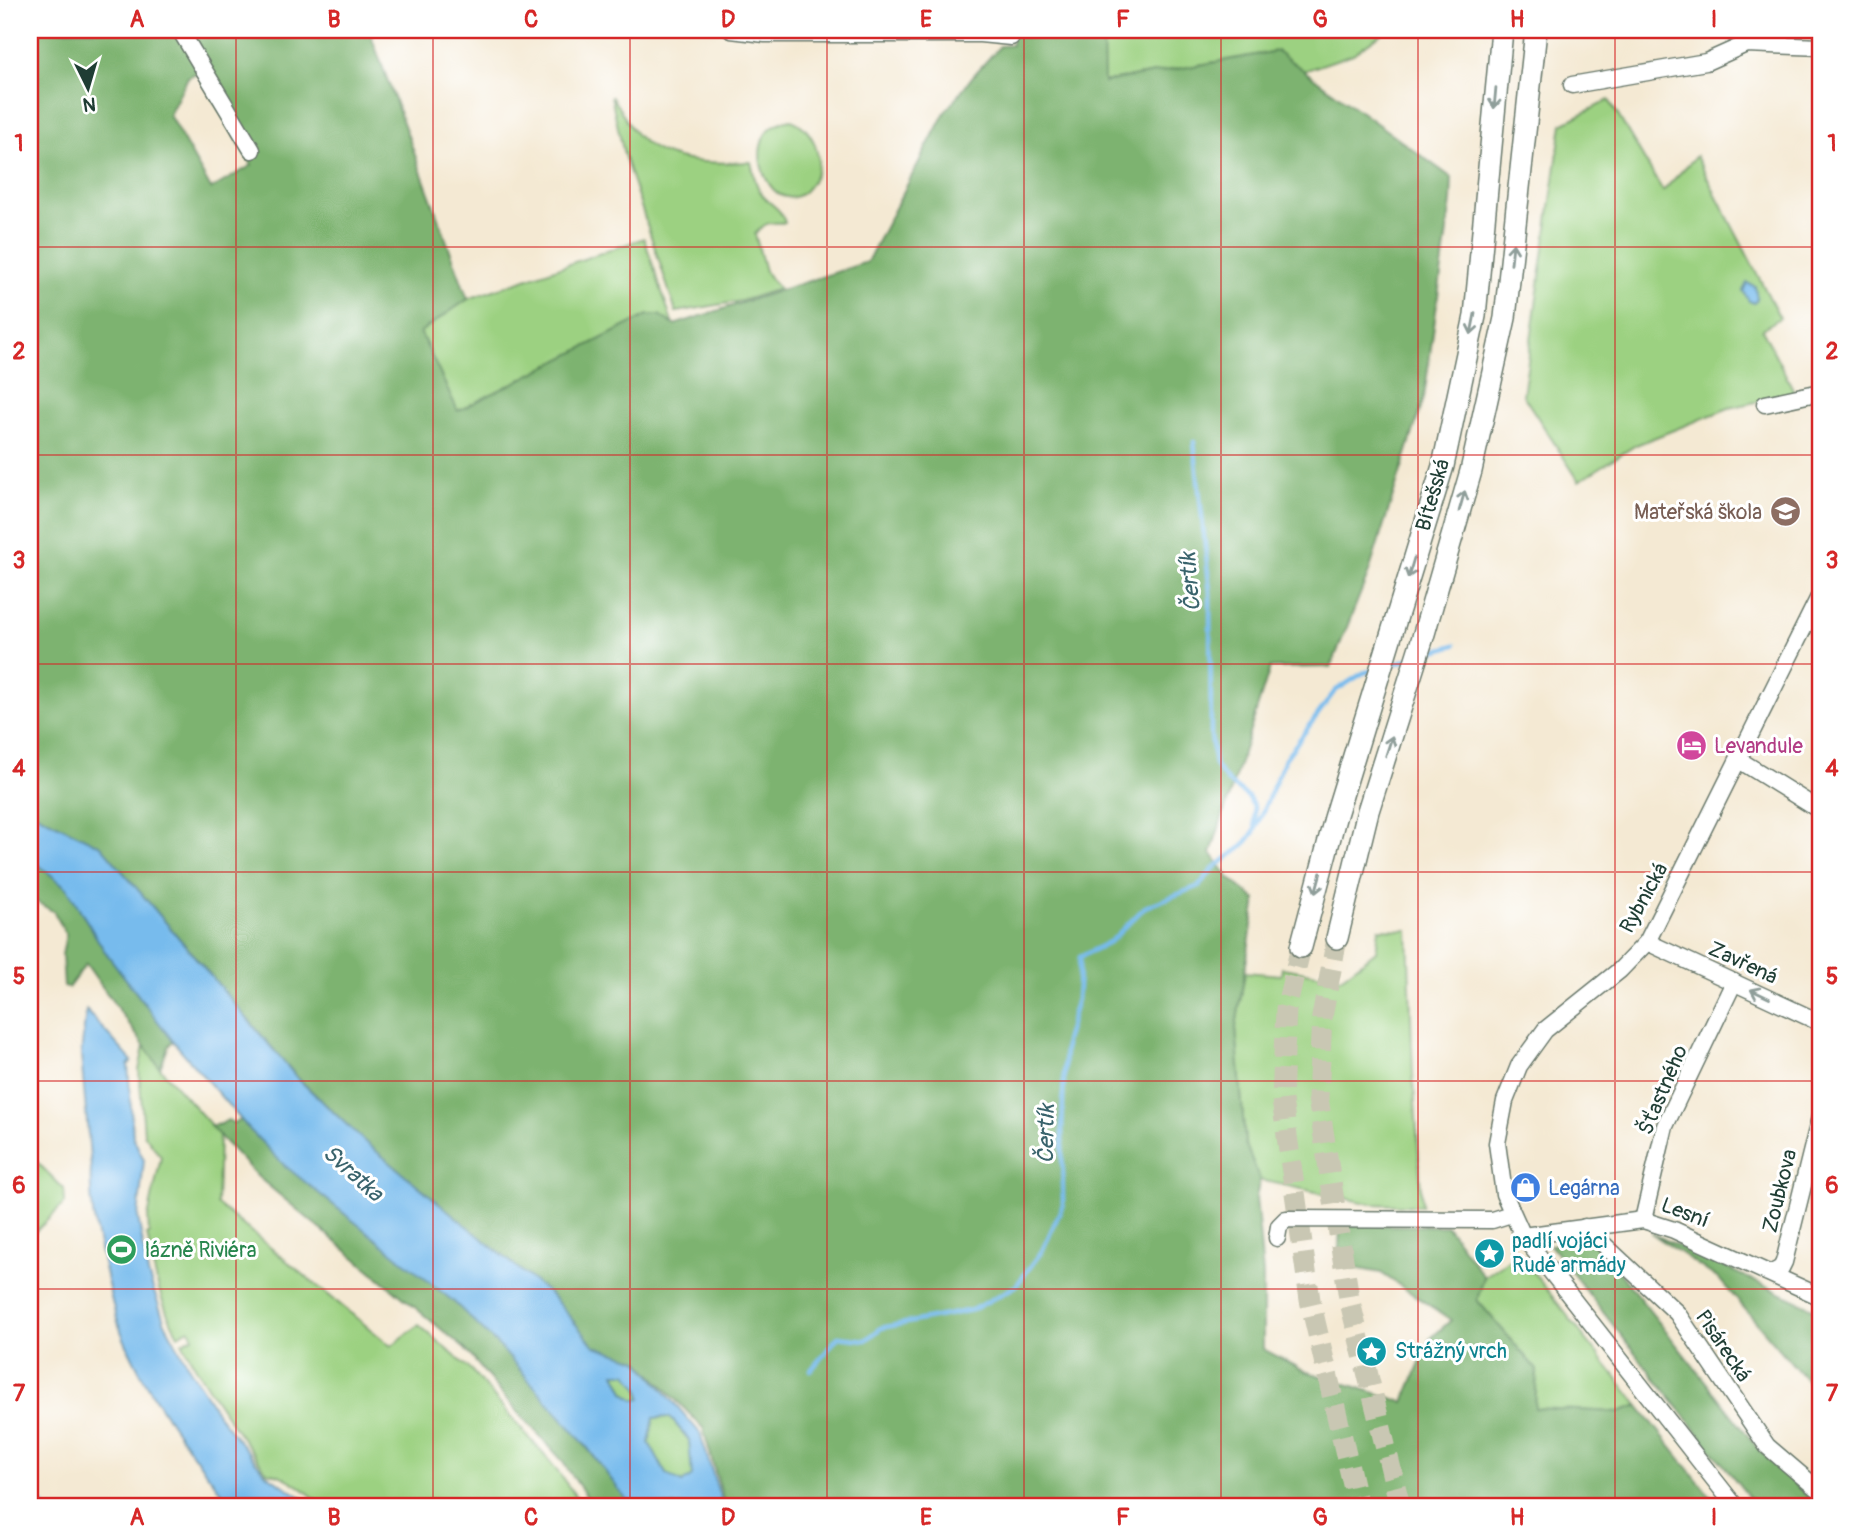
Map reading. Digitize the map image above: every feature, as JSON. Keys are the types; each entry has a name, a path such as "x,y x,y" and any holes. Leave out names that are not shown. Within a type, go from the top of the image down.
{"highway":[{"name":"Bítešská","path":"1301,947 1335,818 1443,466 1475,316 1502,30"},
{"name":"Bítešská","path":"1337,938 1368,811 1423,637 1471,471 1505,318 1536,30"}],"street":[{"path":"180,30 252,150"},
{"path":"731,30 765,33 980,32 1011,37"},
{"path":"1572,85 1706,62 1746,44 1821,47"},
{"path":"1765,404 1821,391"},
{"name":"Rybnická","path":"1523,1236 1504,1194 1497,1143 1505,1101 1519,1066 1545,1030 1620,970 1647,942 1821,593"},
{"path":"1739,760 1821,811"},
{"name":"Zavřená","path":"1647,942 1821,1023"},
{"name":"Šťastného","path":"1643,1220 1665,1126 1734,982"},
{"name":"Zoubkova","path":"1772,1273 1781,1268 1784,1262 1821,1113"},
{"path":"1277,1238 1279,1226 1286,1219 1492,1220 1511,1214"},
{"name":"Lesní","path":"1523,1236 1643,1220 1674,1230 1821,1297"},
{"name":"Pisárecká","path":"1585,1227 1676,1313 1767,1447 1821,1492"},
{"path":"1523,1236 1735,1506"}],"green space":[{"path":"34,30 369,30 468,299 420,332 458,411 648,315 659,315 674,325 867,262 945,112 1000,46 1012,45 1012,30 1103,30 1104,82 1277,51 1452,178 1424,398 1369,572 1331,667 1270,668 1211,853 1229,878 1256,900 1236,1027 1245,1143 1260,1180 1256,1197 1263,1274 1263,1349 1305,1371 1404,1402 1430,1339 1451,1320 1381,1273 1338,1265 1340,1225 1447,1226 1484,1277 1477,1300 1537,1370 1535,1408 1619,1412 1638,1405 1718,1506 725,1506 703,1428 638,1360 594,1346 553,1297 365,1142 298,1078 101,846 30,811 30,34","holes":["198,72 252,165 211,189 169,115 188,77"]},
{"path":"1103,30 1387,30 1353,54 1304,71 1277,51 1103,82"},
{"path":"611,96 632,129 656,150 686,160 751,162 760,192 784,218 785,223 768,224 755,234 765,271 779,289 741,301 676,312 624,155"},
{"path":"1609,100 1663,191 1696,156 1780,318 1762,329 1795,393 1729,408 1636,445 1579,481 1523,395 1562,124"},
{"path":"791,120 798,123 810,136 818,161 814,178 800,194 786,197 774,190 765,176 760,159 762,141 772,127"},
{"path":"644,238 673,325 659,315 648,315 457,412 420,332 468,299"},
{"path":"30,858 67,888 104,950 173,1041 160,1068 86,964 68,988 64,987 62,955 66,934 54,912 30,898"},
{"path":"1379,929 1408,930 1413,1073 1422,1206 1371,1204 1260,1180 1245,1143 1236,1027 1245,972 1281,975 1282,968 1341,978 1376,951"},
{"path":"144,1046 219,1134 217,1204 391,1346 419,1325 471,1370 552,1464 583,1506 323,1506 290,1480 267,1472 201,1376 182,1342 193,1337 189,1329 178,1335 158,1286 147,1234 161,1157 144,1134 139,1070"},
{"path":"228,1120 233,1123 241,1120 291,1169 427,1279 479,1325 548,1399 631,1506 593,1506 560,1458 465,1349 258,1177 210,1126"},
{"path":"30,1155 64,1189 65,1203 31,1236"},
{"path":"1651,1233 1821,1312 1821,1397 1720,1280"},
{"path":"1594,1240 1761,1452 1818,1506 1756,1506 1550,1245"},
{"path":"1518,1253 1638,1405 1620,1412 1535,1409 1537,1370 1477,1300 1484,1277"},
{"path":"615,1373 627,1373 640,1390 641,1399 635,1400 624,1392"},
{"path":"670,1417 689,1440 693,1476 682,1483 666,1474 649,1443 654,1418"}],"water":[{"path":"1747,283 1755,286 1757,299 1754,303 1749,301 1743,291"},
{"name":"Svratka","path":"30,811 101,846 298,1079 365,1142 553,1297 594,1346 638,1360 700,1433 723,1506 631,1506 587,1447 501,1348 454,1302 284,1165 249,1129 173,1041 104,950 67,888 30,858","holes":["615,1373 627,1373 640,1390 641,1399 635,1400 624,1392","670,1417 689,1440 692,1476 682,1483 666,1474 649,1443 654,1418"]},
{"name":"lázně Riviéra","path":"86,1010 132,1061 128,1065 133,1137 144,1160 138,1217 148,1274 165,1323 222,1420 266,1474 315,1506 232,1506 187,1447 135,1363 125,1341 109,1289 92,1202 81,1055"}],"waterway":[{"name":"Čertík","path":"1194,442 1210,592 1211,735 1215,765 1227,781 1248,797 1254,807 1255,826"},
{"name":"Čertík","path":"1425,654 1455,645"},
{"name":"Čertík","path":"1389,665 1410,659"},
{"name":"Čertík","path":"811,1370 838,1337 866,1340 881,1328 972,1310 1016,1286 1042,1251 1063,1205 1065,1042 1077,999 1080,957 1111,941 1145,907 1199,886 1214,868 1243,846 1254,832 1285,759 1335,691 1363,673 1374,670"},
{"path":"30,1494 43,1506"}],"tunnel":[{"path":"1337,938 1322,1017 1318,1098 1349,1298 1400,1506"},
{"path":"1301,947 1286,1009 1282,1100 1310,1300 1358,1506"}],"place":[{"name":"Mateřská škola","path":"1785,512"},
{"name":"Levandule","path":"1691,746"},
{"name":"Legárna","path":"1525,1188"},
{"name":"lázně Riviéra","path":"122,1250"},
{"name":"padlí vojáci Rudé armády","path":"1489,1253"},
{"name":"Strážný vrch","path":"1372,1351"}]}
